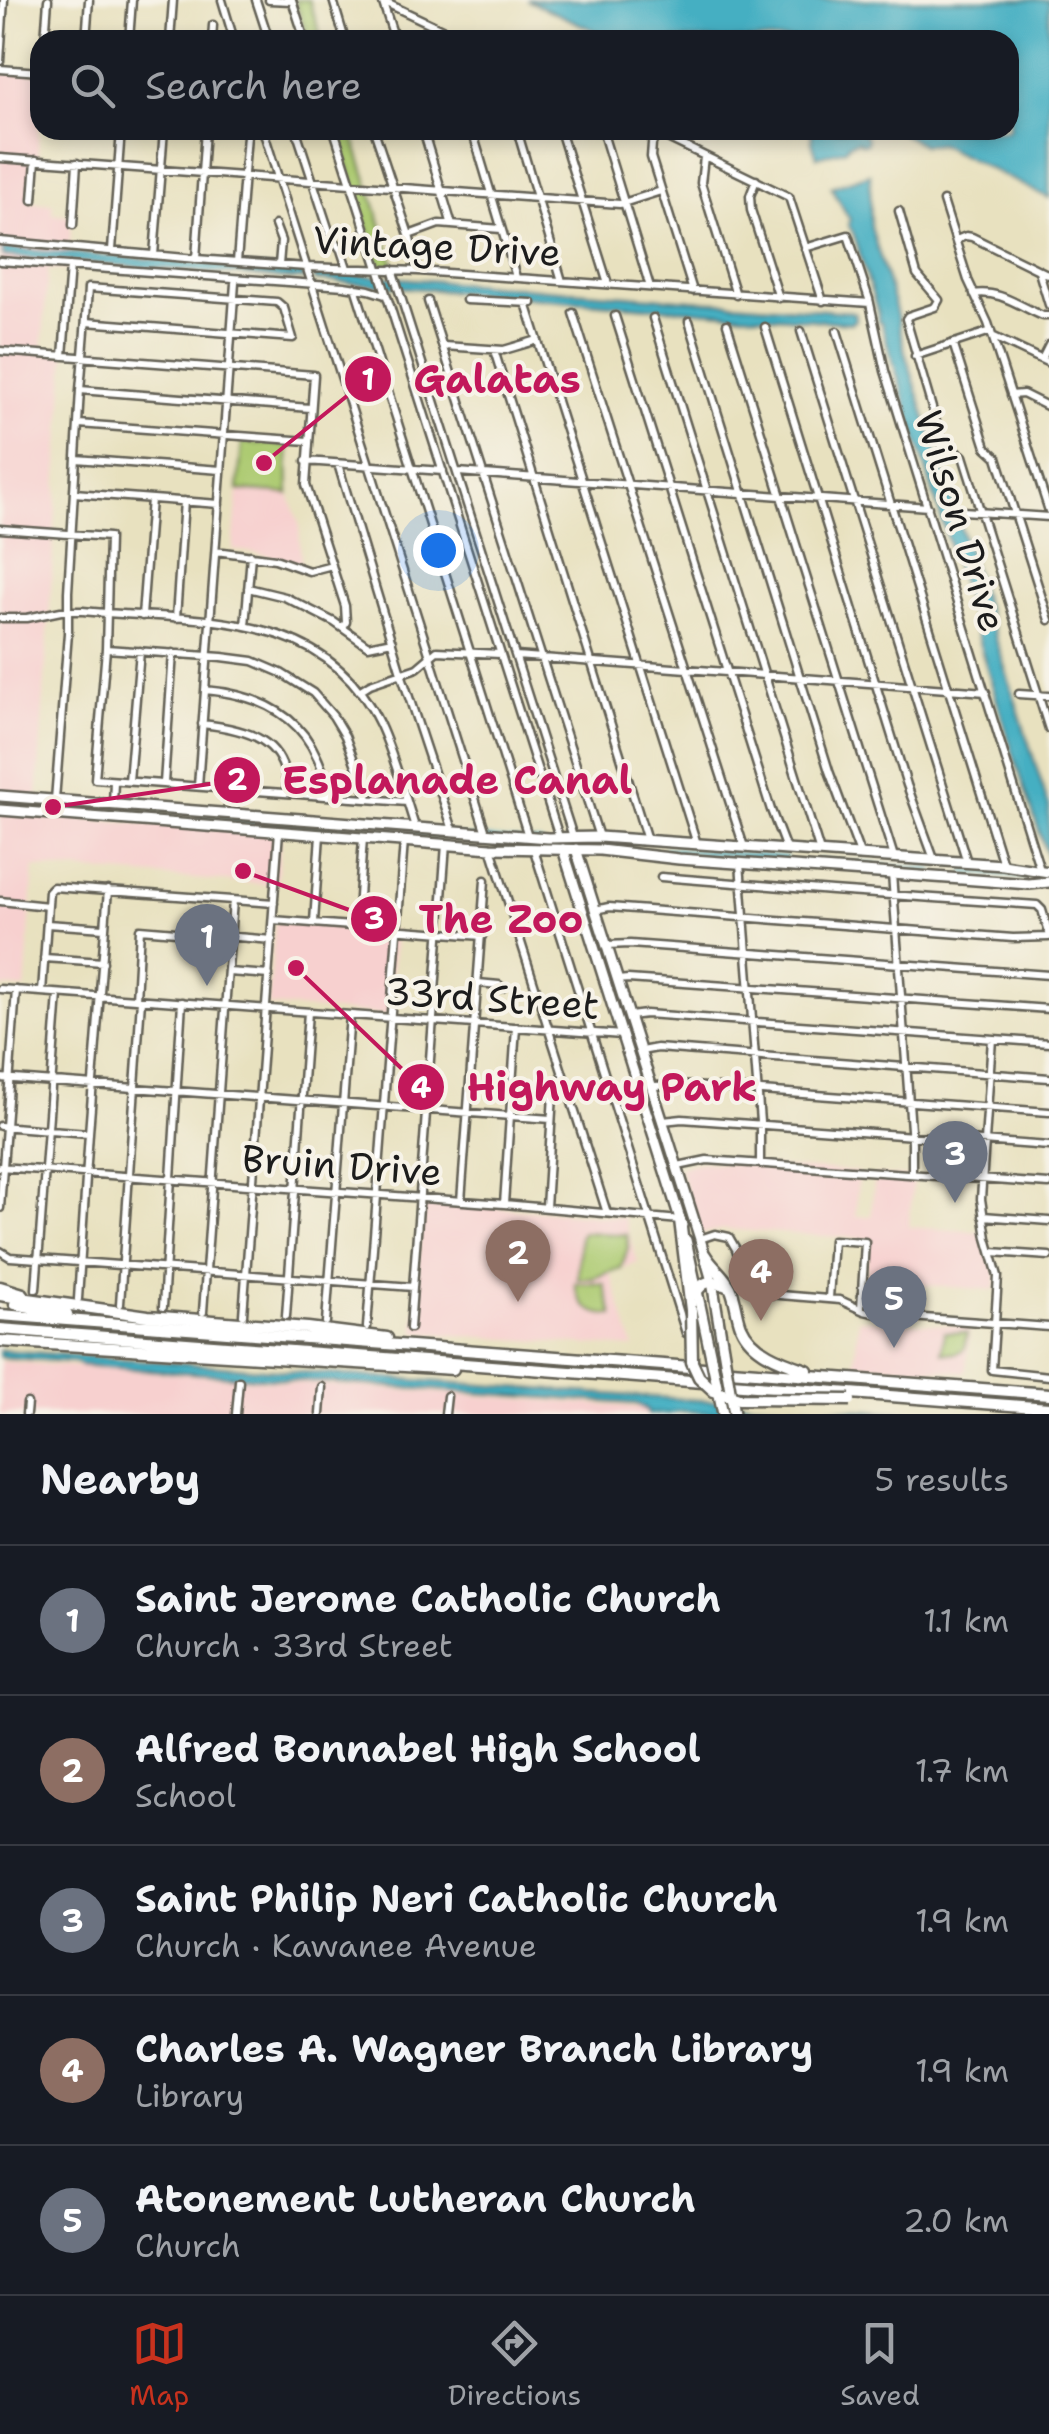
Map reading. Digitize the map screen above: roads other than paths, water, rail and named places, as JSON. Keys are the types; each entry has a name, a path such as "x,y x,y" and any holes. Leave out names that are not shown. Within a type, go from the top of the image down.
{"highway":[{"path":"680,1220 696,1307 692,1362 699,1377 714,1391 739,1398 972,1402"},
{"path":"705,1255 730,1287 743,1331 752,1342 782,1361 817,1375"},
{"path":"698,1290 712,1281 730,1287"},
{"path":"1,1294 148,1316 308,1328 462,1348"},
{"path":"1,1294 47,1311 138,1325"},
{"path":"3,1317 1049,1392"},
{"path":"3,1317 320,1352"},
{"path":"3,1335 122,1338 1049,1408"},
{"path":"3,1335 390,1366 577,1372"}],"main road":[{"path":"0,796 1044,871"},
{"path":"136,820 128,815 129,810 161,809"},
{"path":"0,810 490,848 577,850 962,880 1049,882"},
{"path":"172,823 190,821 185,811"},
{"path":"353,822 360,828 357,835 363,838 370,836 368,831 374,824"},
{"path":"539,850 555,846 553,837"},
{"path":"553,837 563,850 670,1185 698,1290 696,1307 724,1414"},
{"path":"563,850 572,837"},
{"path":"572,837 705,1255 734,1414"},
{"path":"648,855 643,845 651,840"},
{"path":"783,866 797,861 796,854 790,851"},
{"path":"809,868 804,858 818,853"},
{"path":"936,878 946,870 937,861"},
{"path":"962,880 952,870 964,863"},
{"path":"578,897 586,904 590,895"},
{"path":"584,918 592,913 602,929"},
{"path":"612,1004 620,1000 627,1020 631,1020"},
{"path":"644,1106 652,1117 658,1113 658,1106"},
{"path":"652,1132 660,1129 668,1136"},
{"path":"662,1162 678,1166"},
{"path":"670,1185 676,1180 684,1187"},
{"path":"680,1220 695,1233"}],"street":[{"path":"0,61 4,0"},
{"path":"46,30 48,0"},
{"path":"87,30 90,0"},
{"path":"129,30 132,0"},
{"path":"171,30 173,0"},
{"path":"222,0 231,30"},
{"path":"256,0 266,30"},
{"path":"269,0 293,0 302,30"},
{"path":"333,0 342,30"},
{"path":"382,0 445,30"},
{"path":"382,0 392,30"},
{"path":"213,25 213,30"},
{"path":"0,69 30,71"},
{"path":"112,250 121,140"},
{"path":"154,256 163,140"},
{"path":"196,259 204,140"},
{"path":"238,262 247,140"},
{"path":"266,140 486,833"},
{"path":"299,140 330,234 347,268"},
{"path":"337,140 544,789 553,837"},
{"path":"377,140 418,270"},
{"path":"426,140 452,225"},
{"path":"475,140 516,278"},
{"path":"519,140 562,281"},
{"path":"563,140 608,284"},
{"path":"605,140 650,288"},
{"path":"653,140 651,157 693,291"},
{"path":"671,140 788,197 823,302"},
{"path":"704,156 701,184 736,295"},
{"path":"0,158 582,201 624,203 662,191"},
{"path":"34,200 36,160"},
{"path":"74,226 77,163"},
{"path":"756,180 750,196 751,210 779,298"},
{"path":"943,201 974,294 992,333 1049,514 963,511"},
{"path":"899,210 917,274 939,300 935,307 908,316 906,323 915,356 944,449 963,456 1049,729"},
{"path":"275,224 281,241 279,264"},
{"path":"409,235 439,224 502,228"},
{"name":"Wilson Drive","path":"805,248 848,235 870,303 885,371 1044,871"},
{"path":"956,240 972,237 1049,276"},
{"name":"Vintage Drive","path":"1,242 238,262 393,272 418,270 870,303"},
{"name":"Vintage Drive","path":"0,261 355,287 386,296"},
{"path":"63,356 70,266"},
{"path":"1038,270 1049,305"},
{"path":"393,272 572,837"},
{"path":"198,786 235,283"},
{"path":"355,287 528,836"},
{"path":"54,801 88,288 277,302 293,338 86,322"},
{"path":"974,294 994,293 1049,316"},
{"name":"Vintage Drive","path":"466,300 529,303 538,340"},
{"path":"428,301 599,837"},
{"path":"574,312 744,847"},
{"path":"616,316 771,810 790,851"},
{"path":"652,318 818,853"},
{"path":"689,321 860,856"},
{"path":"727,324 894,858"},
{"path":"765,327 907,785 937,861"},
{"path":"801,330 964,863"},
{"path":"400,335 408,338 413,332"},
{"path":"837,332 1003,866"},
{"path":"915,356 992,333 1046,361 1049,345"},
{"path":"444,346 504,350 538,340 697,844"},
{"path":"953,343 986,447 997,456 1049,620"},
{"path":"494,350 651,840"},
{"path":"0,351 314,375 306,485 345,606 343,628"},
{"path":"418,394 422,388 431,392"},
{"path":"80,390 310,408"},
{"path":"1011,395 1023,394 1049,407"},
{"path":"79,424 308,441"},
{"path":"76,459 222,470"},
{"path":"306,461 442,471"},
{"path":"338,464 453,830"},
{"path":"458,472 928,507"},
{"path":"74,493 219,504"},
{"path":"142,616 151,498"},
{"path":"176,618 184,501"},
{"path":"460,522 467,525 472,519"},
{"path":"0,529 110,537 95,778 406,802"},
{"path":"468,551 474,547 481,550"},
{"path":"216,551 275,559 309,571 332,564"},
{"path":"245,626 251,554"},
{"path":"248,588 285,597 368,646 392,641"},
{"path":"0,618 24,619 68,611 176,618 245,626 292,638 318,653 359,691 380,724 415,827"},
{"path":"106,649 252,661 281,672 313,694 333,716 346,736 368,798"},
{"path":"359,691 422,665 440,650 500,654"},
{"path":"128,781 140,651"},
{"path":"164,783 172,653"},
{"path":"516,656 986,692"},
{"path":"204,690 248,697 292,722 311,744 330,796"},
{"path":"1019,694 1049,696"},
{"path":"202,724 241,730 266,744 285,768 287,792"},
{"path":"527,736 535,748 540,748 543,741"},
{"path":"239,766 252,779 255,790"},
{"path":"113,806 114,780"},
{"path":"544,789 548,782 558,788"},
{"path":"243,1315 279,831"},
{"path":"314,922 320,835"},
{"path":"357,926 363,838"},
{"path":"367,1327 404,841"},
{"path":"410,1328 446,844"},
{"path":"490,848 607,1213"},
{"path":"539,850 591,1033 686,1333"},
{"path":"740,863 760,1164"},
{"path":"892,874 912,1174"},
{"path":"595,910 1013,938 1049,935 1037,905 661,877"},
{"path":"461,1201 485,880"},
{"path":"42,992 52,888 274,903"},
{"path":"78,1299 108,890"},
{"path":"203,1312 233,900"},
{"path":"0,901 48,906"},
{"path":"274,920 482,936"},
{"path":"47,924 104,928"},
{"path":"120,1304 135,1088 140,930 272,940"},
{"path":"607,945 1049,976"},
{"path":"44,958 102,962"},
{"path":"228,972 269,975"},
{"path":"618,980 1049,1009"},
{"path":"478,983 502,988"},
{"name":"33rd Street","path":"0,989 622,1035"},
{"path":"0,1208 3,1126 16,990"},
{"path":"36,1289 58,994"},
{"path":"163,1307 182,1002"},
{"path":"286,1316 308,1012"},
{"path":"631,1020 646,1014 1049,1043"},
{"path":"326,1322 350,1016"},
{"path":"504,1204 516,1027"},
{"path":"992,1039 982,1179 983,1216 998,1276 992,1370 1049,1376"},
{"path":"641,1051 657,1048 1049,1078"},
{"path":"0,1078 551,1119"},
{"path":"652,1086 1049,1112"},
{"path":"546,1208 552,1095"},
{"path":"664,1122 682,1119 1049,1146"},
{"path":"3,1126 88,1133"},
{"path":"678,1166 707,1160 1049,1184"},
{"name":"Bruin Drive","path":"2,1167 680,1220"},
{"path":"983,1216 1049,1221"},
{"path":"695,1233 728,1237 744,1276 764,1293 840,1300 882,1315 1049,1327"},
{"path":"828,1299 833,1240 866,1242 860,1309"},
{"path":"0,1251 10,1257 413,1288"},
{"path":"992,1252 1049,1256"},
{"path":"236,1414 239,1381"},
{"path":"320,1414 322,1387"},
{"path":"446,1414 447,1396"},
{"path":"26,1414 27,1403"}],"water":[{"path":"527,0 1049,0 1049,198 939,144 923,145 914,140 1019,140 1019,30 593,30"},
{"path":"812,140 867,140 817,157"},
{"path":"870,174 871,227 905,352 1049,807 1049,861 878,322 850,220 831,187"},
{"path":"3,248 302,271 304,279 3,256"},
{"path":"313,273 851,312 855,320 851,323 315,280"},
{"path":"0,801 119,810 118,815 0,808"},
{"path":"200,815 355,828 355,833 197,821"},
{"path":"0,1350 921,1414 681,1411 648,1414 637,1404 80,1365 0,1357"}],"waterway":[{"path":"371,831 540,843"},
{"path":"666,849 785,858"},
{"path":"818,861 932,870"},
{"path":"965,872 1026,877"}],"place":[{"name":"Galatas","path":"264,463"},
{"name":"Esplanade Canal","path":"53,807"},
{"name":"The Zoo","path":"243,871"},
{"name":"Highway Park","path":"296,968"},
{"name":"Saint Jerome Catholic Church","path":"207,986"},
{"name":"Saint Philip Neri Catholic Church","path":"955,1203"},
{"name":"Alfred Bonnabel High School","path":"518,1302"},
{"name":"Charles A. Wagner Branch Library","path":"761,1321"},
{"name":"Atonement Lutheran Church","path":"894,1348"}]}
